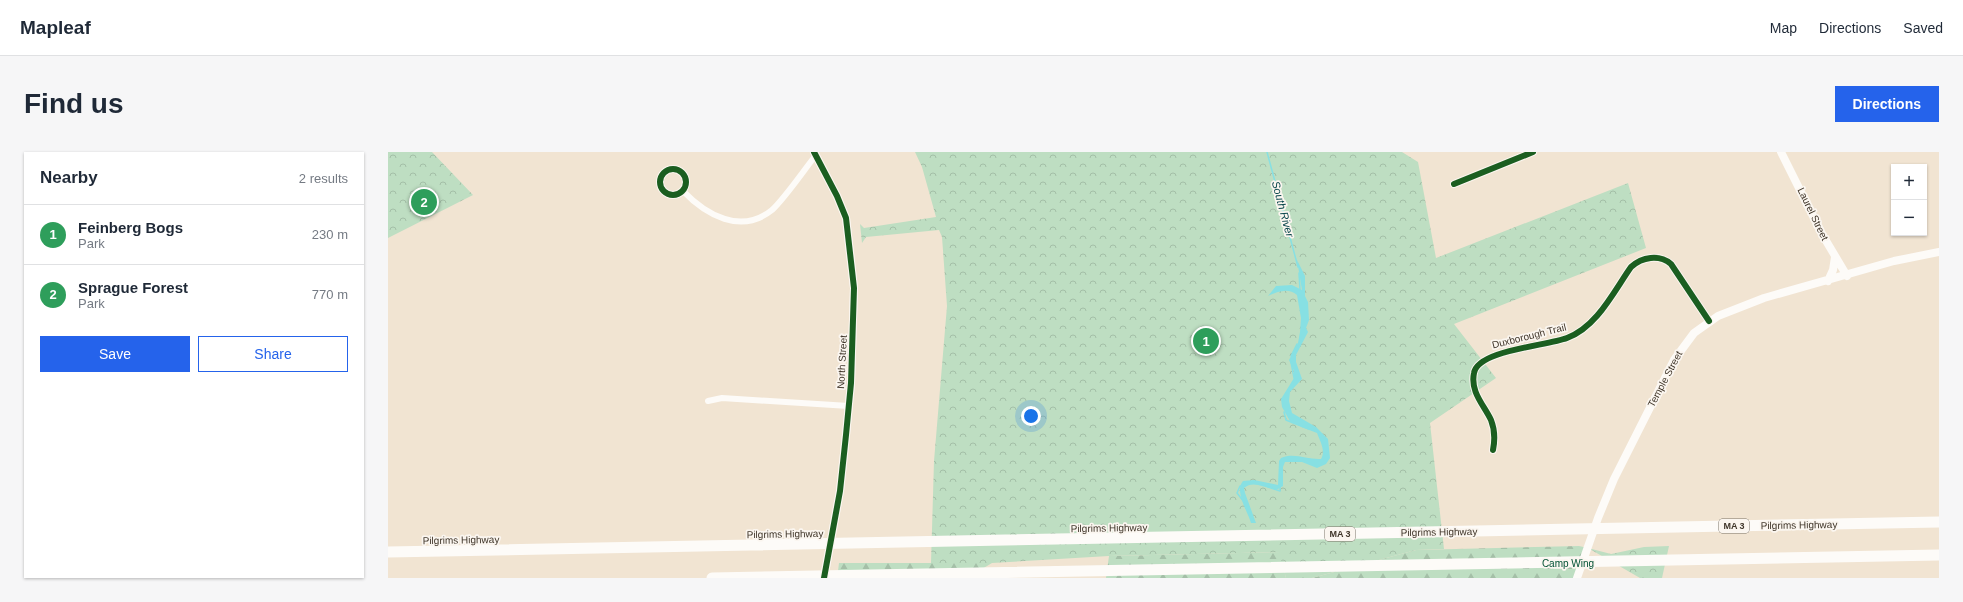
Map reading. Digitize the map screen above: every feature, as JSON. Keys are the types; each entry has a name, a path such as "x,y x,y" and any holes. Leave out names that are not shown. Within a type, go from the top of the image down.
{"highway":[{"name":"Pilgrims Highway","path":"388,552 1939,522"},
{"path":"712,578 1939,555"}],"main road":[{"name":"Laurel Street","path":"1781,152 1835,257 1847,276"},
{"name":"North Street","path":"815,153 846,218 854,299 849,406 842,476 824,578"},
{"name":"Temple Street","path":"1578,576 1598,518 1616,475 1674,360 1688,339 1709,321 1755,301 1894,262 1939,252"},
{"path":"1828,281 1833,270 1835,257"}],"street":[{"path":"1454,184 1533,152"},
{"path":"684,191 701,207 722,219 732,221 760,217 772,209 815,153"},
{"path":"676,168 682,172 686,177 684,191 678,195 671,195 664,192 660,186 660,180 663,173 668,169 676,168"},
{"name":"Duxborough Trail","path":"1493,450 1495,438 1493,426 1477,396 1474,384 1476,368 1484,360 1498,353 1567,338 1579,331 1598,313 1631,267 1637,262 1656,258 1667,260 1709,321"},
{"path":"708,400 722,398 849,406"}],"green space":[{"path":"388,152 432,152 473,195 388,238"},
{"path":"915,152 1402,152 1418,162 1436,258 1628,183 1646,248 1454,324 1496,378 1430,423 1444,549 1416,550 1312,578 1286,578 1279,552 1109,556 992,563 931,563 934,461 947,306 942,237 939,230 866,237 862,243 860,224 864,228 936,217 922,167"},
{"name":"Camp Wing","path":"1579,546 1588,548 1580,578 1312,578 1416,550"},
{"path":"1669,546 1662,578 1640,578 1588,548 1611,554 1644,547"},
{"path":"1280,552 1286,578 1106,578 1109,556"},
{"path":"839,563 992,563 967,578 838,571"}],"water":[{"path":"1297,260 1305,276 1305,296 1308,302 1309,320 1306,328 1308,332 1296,355 1296,362 1302,379 1290,392 1289,401 1292,413 1316,427 1328,439 1330,458 1326,464 1317,468 1302,462 1285,462 1283,467 1283,486 1278,489 1252,484 1244,488 1256,523 1251,523 1242,502 1240,490 1243,481 1254,480 1278,485 1279,461 1281,458 1286,456 1296,456 1321,459 1323,453 1317,433 1291,423 1282,407 1281,399 1294,378 1294,371 1289,360 1298,343 1301,318 1297,295 1294,293 1290,291 1282,291 1268,296 1276,286 1292,285 1302,290"}],"waterway":[{"name":"South River","path":"1267,152 1298,267"},
{"name":"South River","path":"1299,273 1300,290"},
{"name":"South River","path":"1291,356 1297,344"},
{"name":"South River","path":"1291,362 1294,378"},
{"name":"South River","path":"1284,412 1286,420 1291,422"},
{"name":"South River","path":"1301,426 1309,429"},
{"name":"South River","path":"1241,486 1237,493 1244,502"},
{"name":"South River","path":"1268,487 1280,491 1280,487"}],"cycle path":[{"path":"814,152 837,196 846,218 854,288 851,383 846,435 840,491 824,578"},
{"path":"1454,184 1533,152"},
{"path":"673,169 682,173 686,182 682,191 673,195 664,191 660,182 664,173 673,169"},
{"path":"1493,450 1494,435 1491,420 1478,398 1474,386 1474,373 1478,365 1487,359 1500,354 1557,341 1578,333 1596,317 1631,267 1640,261 1656,258 1671,264 1709,321"}],"place":[{"name":"Sprague Forest","path":"424,202"},
{"name":"Feinberg Bogs","path":"1206,341"}]}
